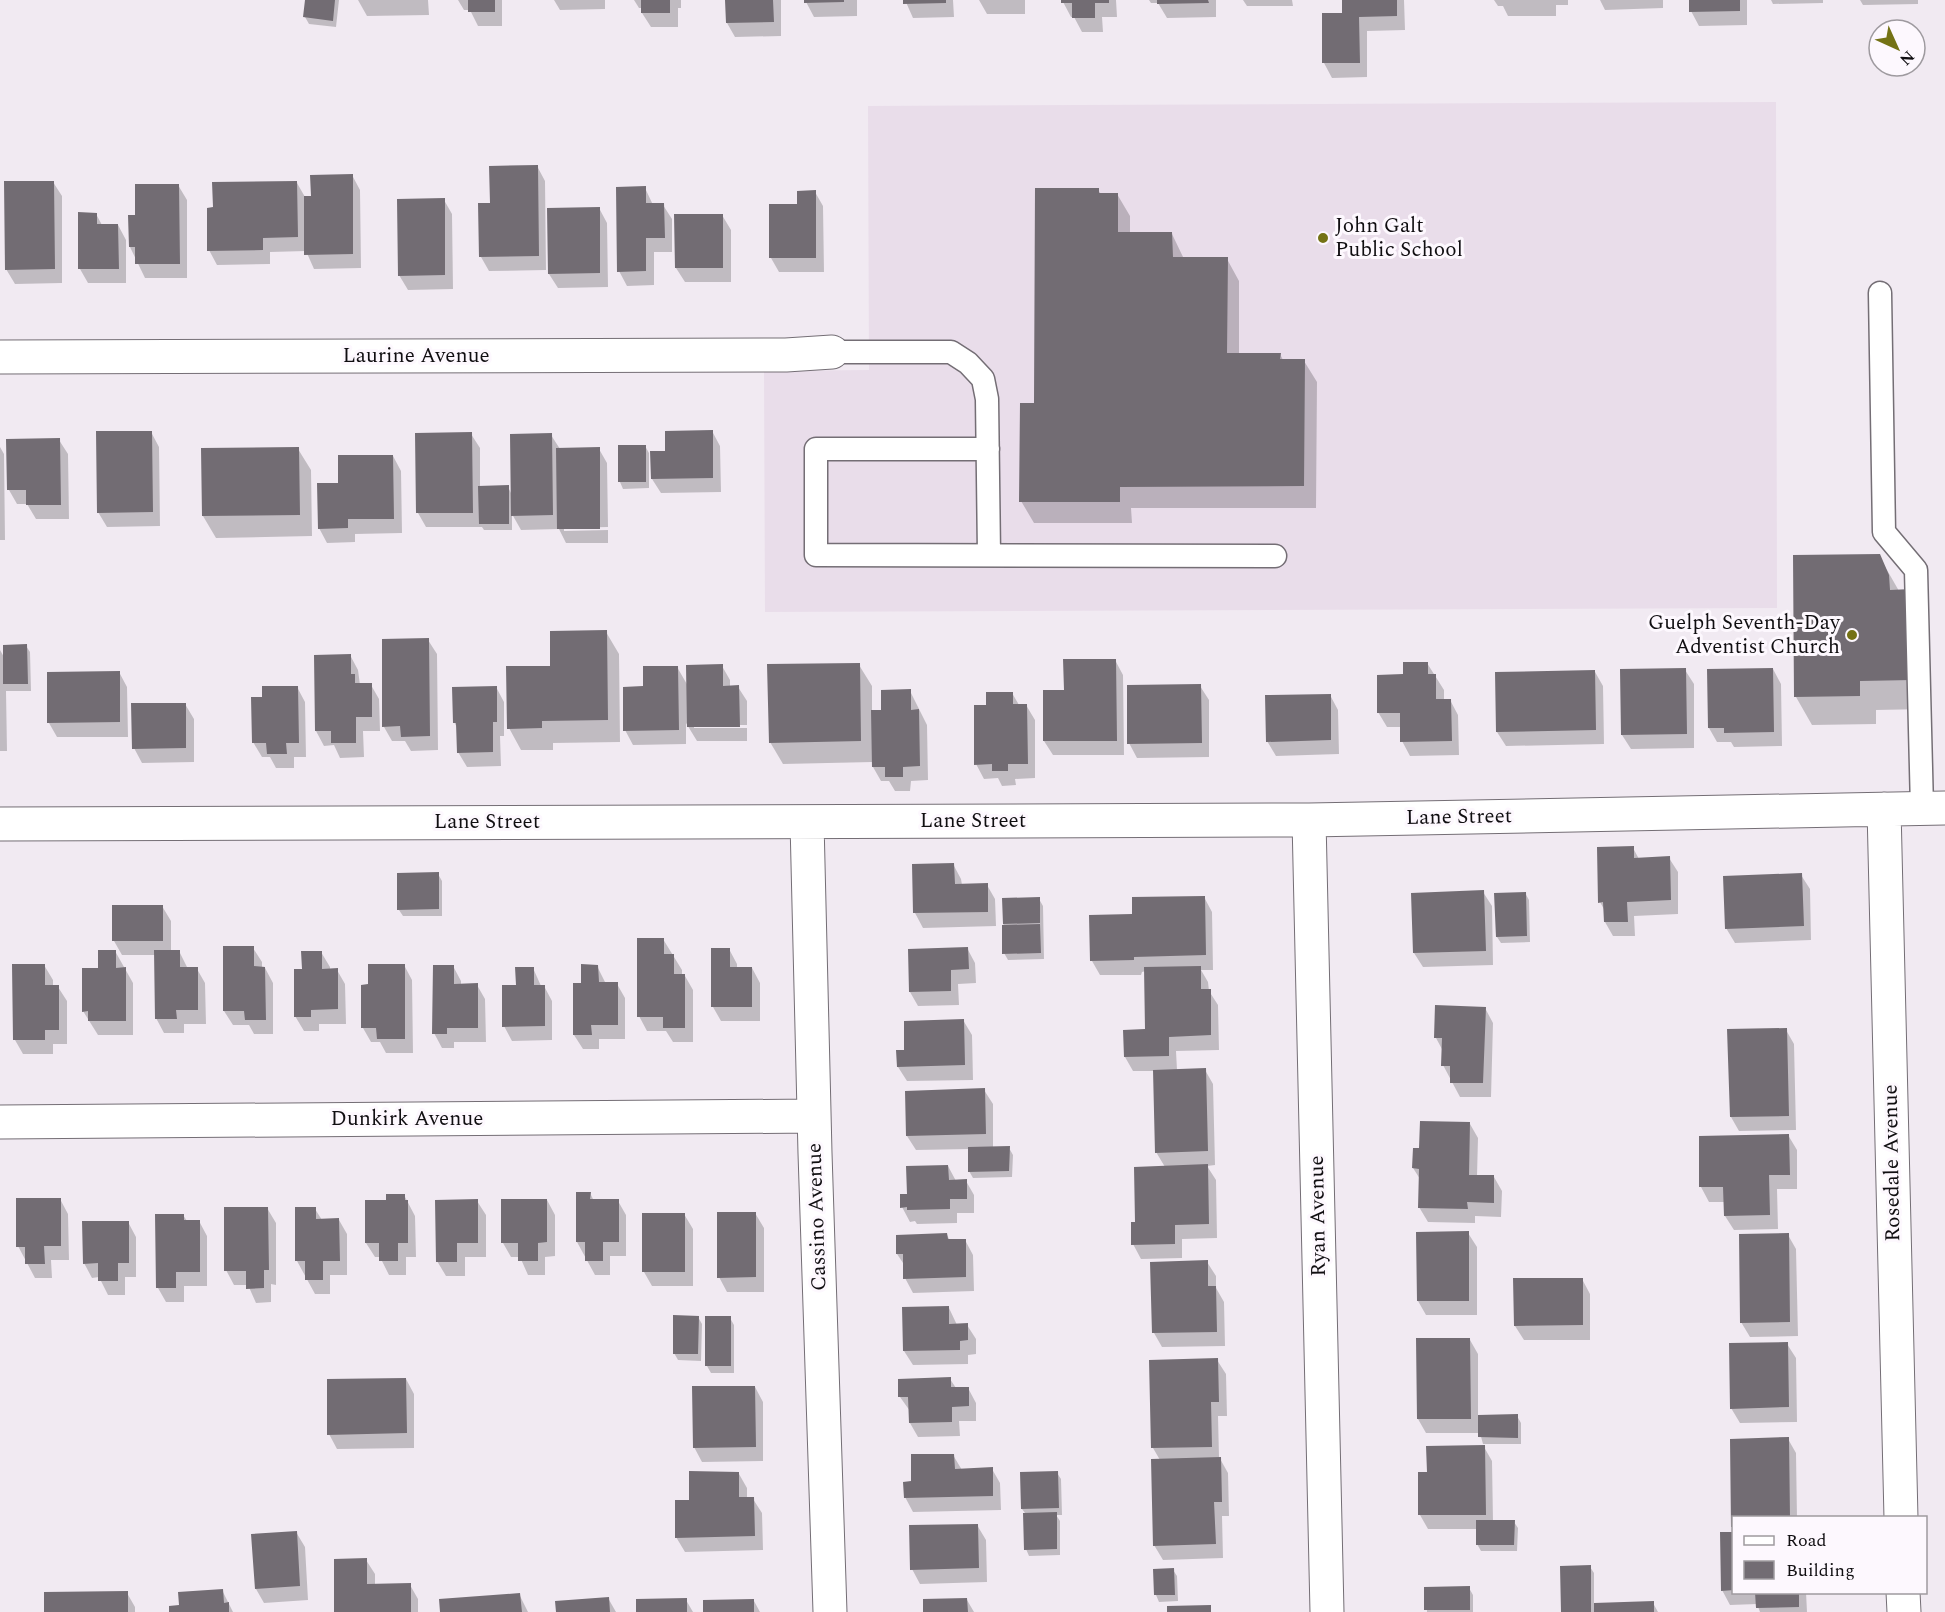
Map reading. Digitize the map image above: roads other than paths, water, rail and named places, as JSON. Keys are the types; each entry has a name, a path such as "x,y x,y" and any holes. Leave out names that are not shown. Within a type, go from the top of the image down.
{"street":[{"name":"Laurine Avenue","path":"0,357 786,355 832,352"},
{"name":"Lane Street","path":"0,824 1309,820 1934,808"},
{"name":"Rosedale Avenue","path":"1884,809 1901,1516"},
{"name":"Ryan Avenue","path":"1309,820 1327,1612"},
{"name":"Cassino Avenue","path":"807,822 830,1612"},
{"name":"Dunkirk Avenue","path":"0,1122 814,1116"},
{"path":"1903,1594 1904,1612"}],"lane":[{"path":"1880,294 1884,532 1916,570 1934,808"},
{"path":"832,352 951,352 968,363 982,379 987,399 989,554"},
{"path":"988,448 816,449 816,555 1275,556"}],"place":[{"name":"John Galt Public School","path":"1323,238"},
{"name":"Guelph Seventh-Day Adventist Church","path":"1852,635"}]}
